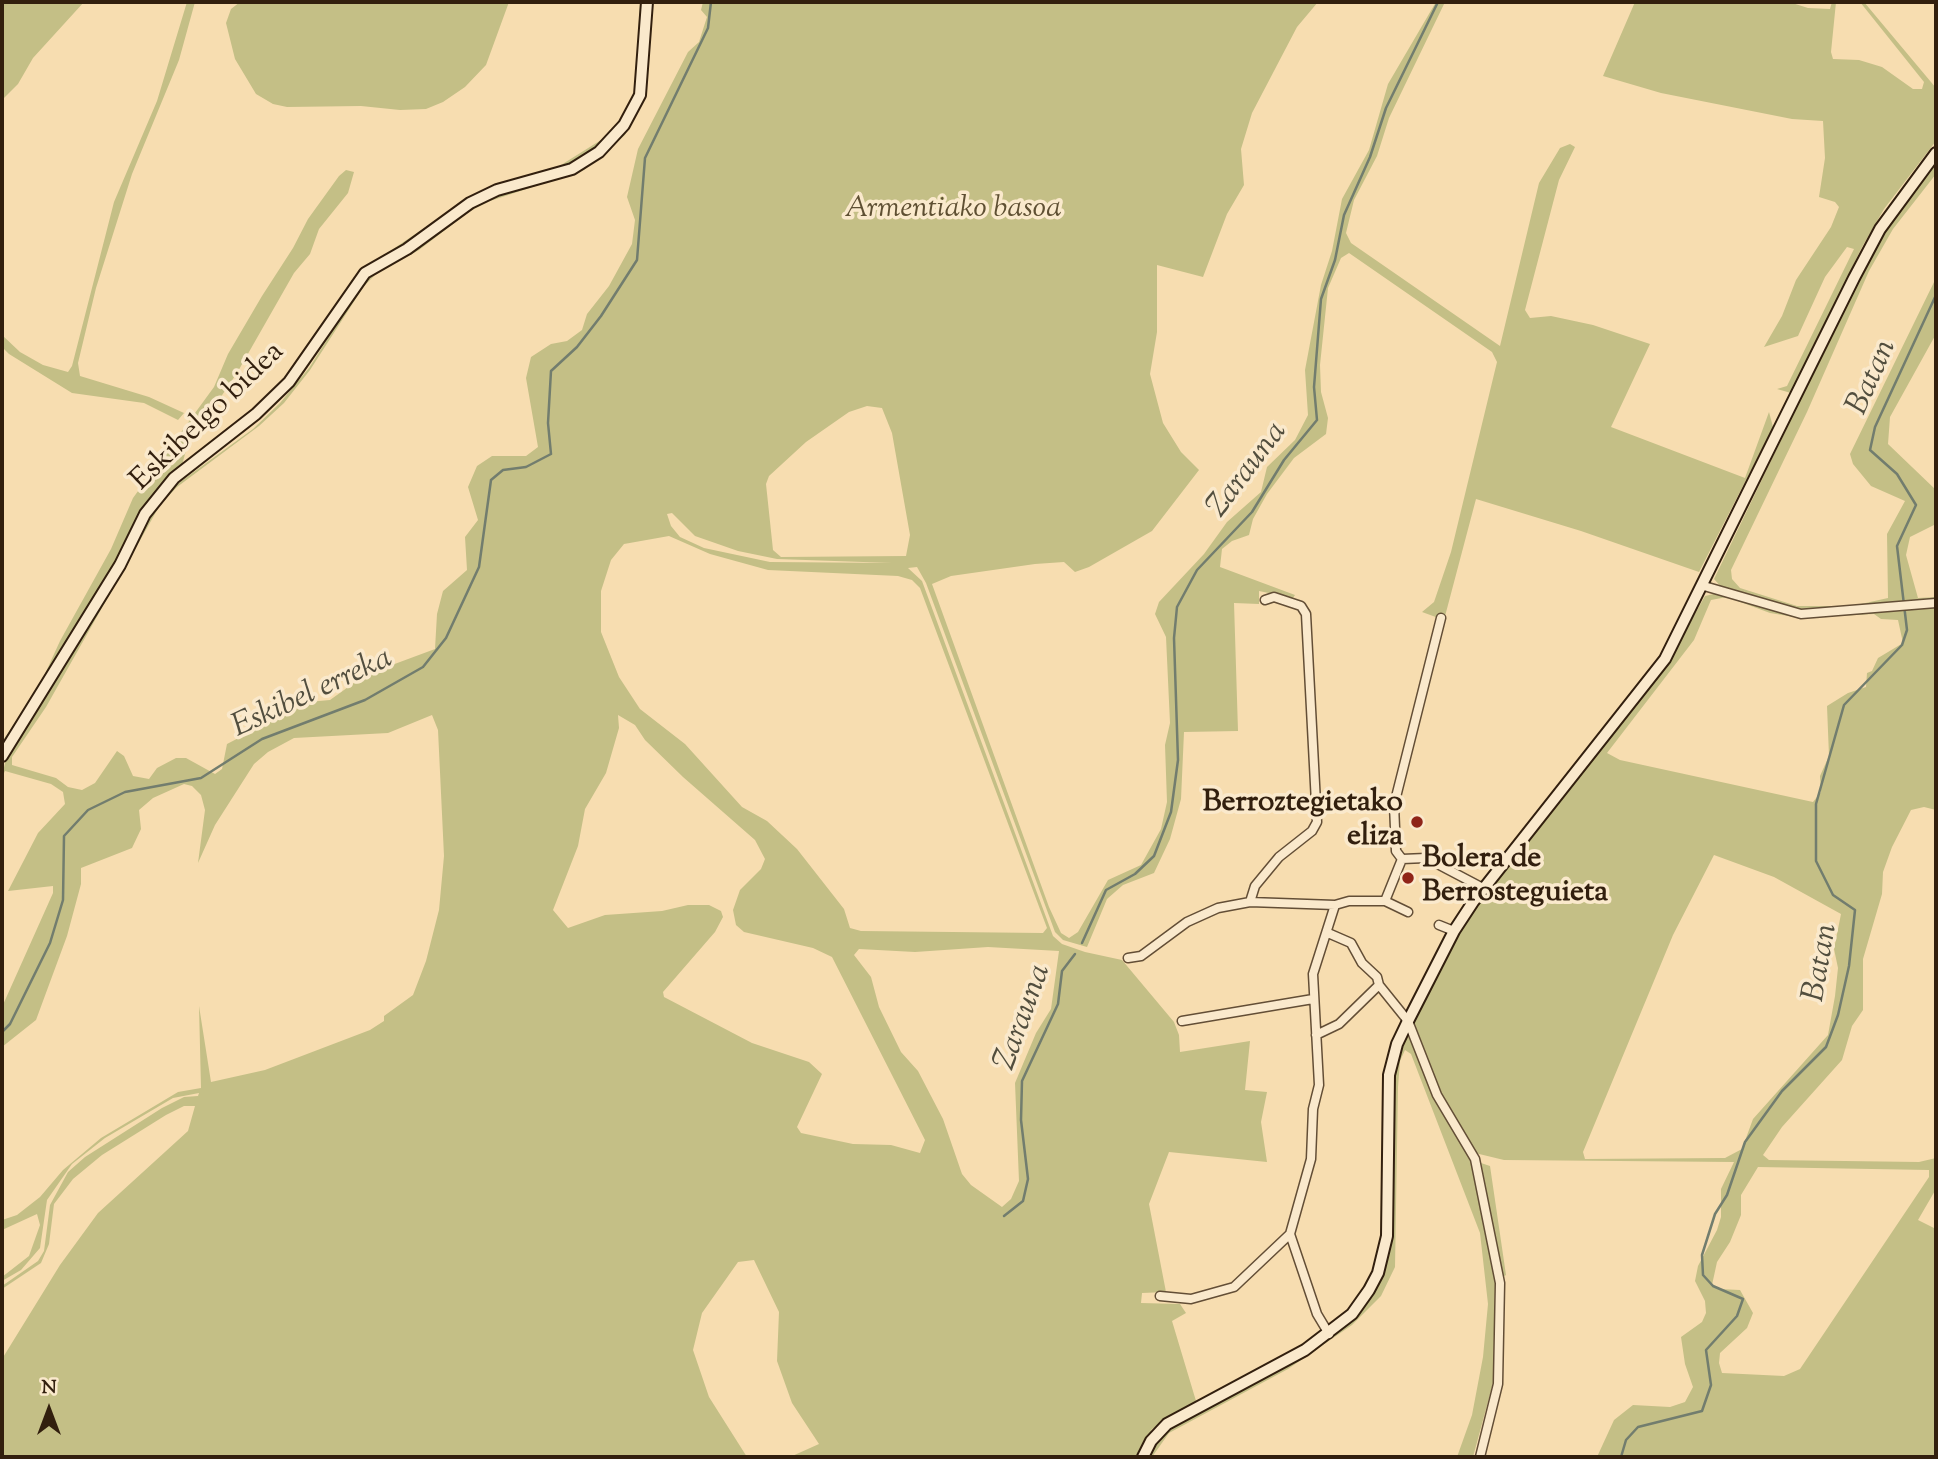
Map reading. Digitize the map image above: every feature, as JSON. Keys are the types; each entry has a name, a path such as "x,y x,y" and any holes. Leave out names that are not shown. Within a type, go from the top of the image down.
{"street":[{"name":"Eskibelgo bidea","path":"2,756 120,565 145,514 174,478 256,414 289,382 365,273 407,250 470,203 497,190 572,169 599,152 624,125 640,95 647,2"},
{"path":"1143,1457 1158,1432 1183,1413 1281,1365 1329,1334 1361,1303 1378,1273 1383,1255 1387,1213 1387,1090 1391,1060 1408,1021 1454,931 1483,888 1653,678 1677,641 1864,258 1880,229 1936,153"},
{"path":"1704,586 1801,614 1936,603"},
{"path":"1250,902 1255,886 1279,857 1312,831 1317,822 1306,614 1301,606 1274,597 1265,600"},
{"path":"1402,859 1396,851 1394,805 1441,618"},
{"path":"1402,859 1426,858 1483,888"},
{"path":"1385,901 1402,859"},
{"path":"1128,958 1141,956 1187,922 1219,908 1250,902 1335,905 1349,901 1385,901 1408,912"},
{"path":"1160,1296 1191,1300 1234,1287 1290,1234 1311,1159 1313,1110 1319,1084 1313,974 1335,905"},
{"path":"1439,925 1454,931"},
{"path":"1328,933 1351,943 1363,963 1377,977 1379,985 1408,1021 1437,1096 1475,1159 1500,1283 1497,1384 1480,1457"},
{"path":"1317,1035 1339,1024 1379,985"},
{"path":"1182,1021 1313,999"},
{"path":"1290,1234 1317,1314 1329,1334"}],"green space":[{"path":"2,2 84,2 33,58 18,84 2,100"},
{"path":"187,2 195,2 179,60 132,174 96,288 78,363 80,376 149,397 184,413 178,420 144,403 72,393 9,354 2,347 2,335 20,352 43,365 68,372 72,366 114,202 157,101"},
{"path":"240,2 509,2 486,65 465,87 443,102 426,109 400,110 361,106 287,107 273,104 256,94 235,59 226,23 231,9"},
{"path":"640,2 644,2 640,83 628,116 620,127 605,142 563,169 504,186 471,201 426,235 381,261 358,279 305,365 282,393 237,434 171,483 153,501 92,609 2,757 2,742 39,687 60,641 111,549 133,498 214,387 228,354 262,296 308,219 339,176 346,170 354,172 348,193 319,229 310,254 294,273 237,373 187,447 182,465 196,460 233,433 276,394 304,358 343,295 365,268 476,193 553,170 601,140 617,124 628,109 635,91"},
{"path":"652,2 643,101 625,135 584,170 490,201 470,211 419,250 380,272 425,243 472,206 581,167 636,114"},
{"name":"Armentiako basoa","path":"703,2 1318,2 1297,27 1252,113 1241,149 1244,185 1227,214 1203,277 1157,265 1157,332 1150,374 1163,423 1181,452 1199,470 1152,531 1089,567 1075,572 1064,562 1035,564 951,576 932,584 1049,907 1061,933 1069,938 1078,932 1108,880 1141,865 1161,829 1167,802 1165,745 1170,723 1166,637 1155,614 1159,602 1204,554 1227,522 1261,492 1267,467 1295,440 1308,415 1305,370 1321,285 1332,251 1342,199 1369,150 1388,84 1436,2 1445,2 1389,118 1377,156 1354,200 1346,233 1351,243 1500,346 1539,183 1560,148 1570,144 1575,147 1559,180 1525,310 1530,318 1551,316 1593,325 1650,344 1611,427 1745,478 1769,412 1773,427 1699,572 1581,531 1476,499 1444,620 1422,612 1434,602 1451,552 1497,362 1492,352 1349,253 1341,258 1328,288 1320,365 1321,392 1328,418 1326,434 1294,458 1267,494 1253,519 1249,535 1232,541 1222,549 1220,567 1295,595 1293,598 1259,591 1259,604 1234,603 1238,731 1184,732 1181,799 1170,839 1154,873 1123,885 1107,899 1087,947 1063,940 1055,932 926,583 917,567 908,568 922,581 1053,936 1062,944 1085,952 1122,960 1174,1022 1179,1035 1180,1052 1250,1041 1245,1090 1267,1092 1261,1122 1267,1162 1169,1152 1149,1204 1166,1292 1142,1293 1141,1303 1180,1304 1186,1313 1172,1321 1196,1401 1152,1429 1137,1457 790,1457 819,1444 792,1403 777,1361 779,1312 754,1260 738,1262 702,1313 693,1350 709,1397 747,1457 2,1457 2,1359 60,1265 98,1213 188,1131 195,1106 184,1106 166,1115 102,1155 73,1179 54,1204 49,1244 41,1263 2,1289 2,1286 38,1261 44,1251 50,1205 68,1172 85,1157 162,1108 184,1097 198,1096 199,1093 173,1098 105,1138 72,1164 47,1200 40,1248 21,1270 2,1281 2,1277 29,1256 40,1225 37,1214 2,1230 2,1220 17,1215 40,1197 63,1170 101,1138 178,1092 201,1088 199,1006 211,1082 265,1070 370,1030 413,995 426,961 439,910 444,856 438,730 432,715 388,733 294,738 268,752 254,764 215,825 198,863 205,810 201,795 192,786 184,784 153,798 139,810 141,829 132,848 81,868 81,884 67,936 36,1020 2,1047 2,1007 53,893 53,886 8,891 38,833 65,804 63,792 51,784 5,771 2,777 6,758 125,565 153,511 180,482 253,429 280,403 309,368 364,282 375,275 364,286 310,370 284,403 259,426 177,487 160,505 46,707 12,757 12,765 56,778 68,787 82,790 95,783 117,751 124,756 133,776 149,779 157,768 176,758 186,758 215,774 222,769 227,744 308,702 330,700 365,675 435,649 437,614 443,591 467,570 465,537 478,520 468,487 477,466 492,456 526,456 538,447 526,378 531,357 551,344 567,341 582,330 587,314 609,286 632,244 635,220 627,197 638,149 688,52 699,42 707,17 701,10","holes":["867,406 882,408 892,433 910,535 906,556 781,557 773,550 766,484 769,476 806,442 849,412","672,513 695,536 738,551 777,559 892,563 770,562 704,548 680,537 671,526 667,514","669,536 710,554 768,570 898,576 912,580 920,588 1047,928 1043,933 861,931 850,928 844,909 797,849 767,821 742,807 685,744 640,709 619,677 601,632 601,591 611,560 624,544","618,715 635,725 645,740 683,777 755,840 765,859 761,869 740,890 733,910 736,925 744,932 813,948 832,957 925,1140 920,1153 891,1145 853,1144 801,1133 797,1127 822,1074 809,1062 752,1043 664,997 663,992 715,932 723,917 721,911 709,905 688,905 662,911 605,915 568,928 553,910 578,846 585,809 606,773 619,728","988,947 1059,951 1051,1009 1036,1033 1015,1083 1019,1181 1011,1199 1002,1207 971,1185 962,1174 943,1119 918,1071 901,1052 879,1007 871,977 854,955 859,949 915,952"]},
{"path":"1635,2 1789,2 1808,8 1830,9 1832,2 1836,2 1831,52 1833,59 1859,60 1882,67 1913,89 1922,89 1924,82 1860,2 1864,2 1936,88 1936,141 1884,209 1862,247 1791,393 1777,389 1787,386 1854,249 1847,247 1825,277 1798,336 1764,347 1782,316 1796,280 1831,227 1839,207 1835,202 1819,197 1825,158 1823,121 1792,119 1661,93 1603,76"},
{"path":"1936,161 1936,174 1893,229 1869,271 1807,412 1731,570 1732,579 1740,588 1797,606 1852,606 1888,598 1887,534 1905,501 1871,486 1853,464 1850,454 1936,278 1936,334 1890,417 1888,444 1936,490 1936,524 1910,537 1906,555 1918,598 1936,597 1936,600 1799,611 1723,589 1714,579 1840,318 1884,235"},
{"path":"1718,593 1793,615 1936,605 1936,810 1924,807 1911,810 1892,847 1883,872 1882,894 1863,959 1863,1010 1852,1026 1842,1060 1782,1127 1763,1155 1769,1160 1919,1162 1936,1158 1936,1189 1918,1220 1936,1229 1936,1457 1597,1457 1614,1420 1633,1405 1670,1407 1685,1402 1693,1387 1685,1364 1681,1337 1702,1322 1706,1313 1705,1301 1695,1281 1698,1266 1717,1230 1721,1217 1721,1189 1734,1162 1504,1160 1475,1153 1451,1115 1415,1030 1414,1019 1463,923 1663,671 1705,596","holes":["1727,597 1770,613 1801,618 1874,614 1881,619 1898,620 1903,643 1878,658 1872,671 1867,673 1866,687 1848,693 1827,706 1829,756 1820,776 1821,792 1813,802 1620,760 1607,753 1694,640 1711,600","1714,855 1774,877 1841,914 1834,949 1838,968 1828,1035 1753,1119 1742,1149 1725,1158 1585,1159 1583,1152 1673,935","1758,1167 1929,1170 1929,1177 1800,1369 1784,1376 1722,1373 1719,1363 1720,1353 1747,1328 1753,1313 1740,1290 1719,1289 1712,1285 1717,1262 1730,1242 1741,1215 1741,1195"]},
{"path":"1408,1033 1436,1100 1476,1170 1495,1281 1493,1383 1473,1457 1457,1457 1472,1415 1483,1357 1488,1304 1480,1233 1411,1054 1405,1050 1400,1061 1398,1087 1395,1267 1381,1296 1352,1325 1288,1369 1169,1433 1152,1457 1148,1457 1165,1431 1182,1418 1336,1332 1362,1310 1379,1284 1389,1250 1390,1098 1396,1059"},
{"path":"1481,1163 1490,1166 1506,1275 1503,1277"}],"waterway":[{"name":"Eskibel erreka","path":"2,1032 10,1024 50,943 63,900 64,836 88,810 125,792 201,778 262,739 365,700 423,667 446,638 479,567 491,480 503,470 526,467 551,454 548,423 551,371 577,347 601,316 637,260 645,158 708,28 711,2"},
{"name":"Zarauna","path":"1082,943 1106,890 1135,874 1154,856 1171,812 1178,760 1174,638 1177,607 1197,570 1252,512 1284,460 1317,420 1314,387 1321,299 1335,260 1344,215 1370,157 1386,108 1438,2"},
{"name":"Batan","path":"1621,1457 1626,1440 1638,1427 1702,1411 1711,1385 1706,1350 1737,1316 1743,1299 1713,1286 1703,1275 1702,1255 1715,1214 1727,1195 1745,1142 1782,1091 1826,1047 1838,1015 1849,966 1855,910 1833,895 1816,861 1816,804 1844,705 1902,645 1907,630 1897,546 1916,505 1897,474 1870,450 1875,427 1936,295"},
{"name":"Zarauna","path":"1004,1216 1023,1201 1028,1179 1021,1120 1022,1081 1058,1004 1062,971 1075,954"}],"place":[{"name":"Berroztegietako eliza","path":"1417,822"},
{"name":"Bolera de Berrosteguieta","path":"1408,878"}]}
